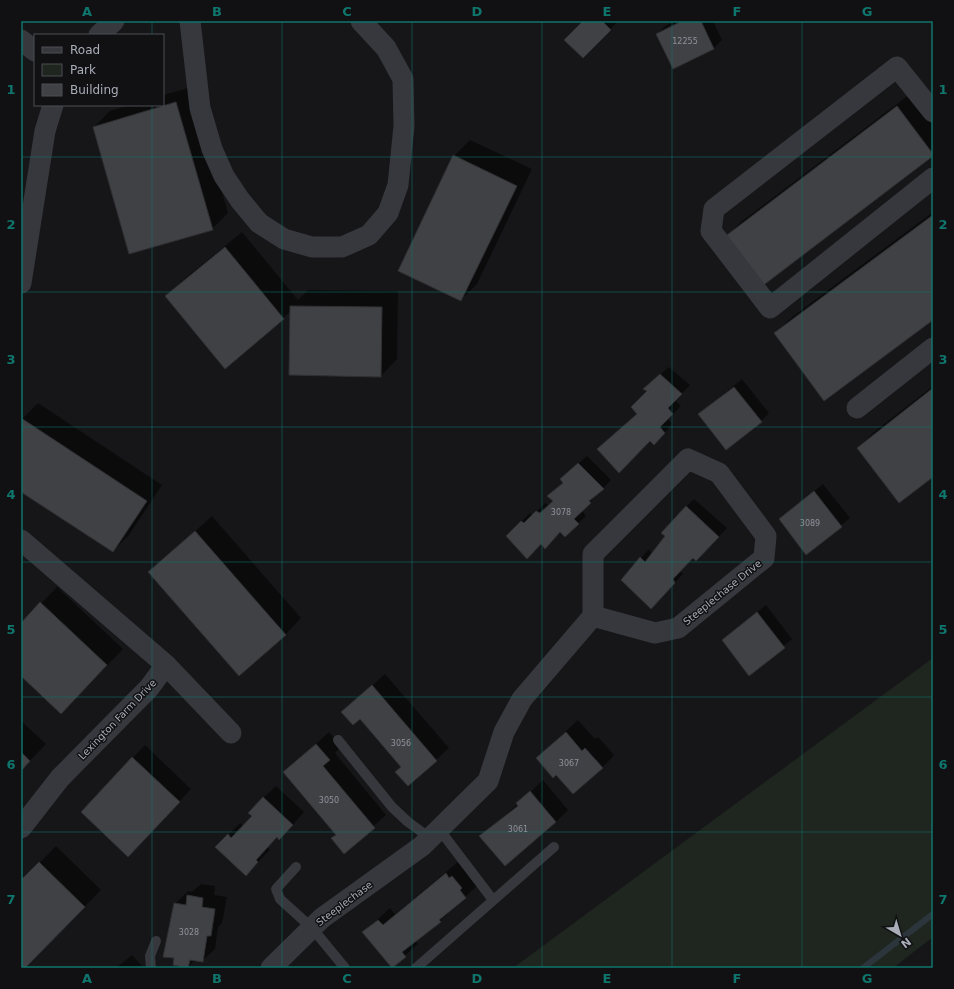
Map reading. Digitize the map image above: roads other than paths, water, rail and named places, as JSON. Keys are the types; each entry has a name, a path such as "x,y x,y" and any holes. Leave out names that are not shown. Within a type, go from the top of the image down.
{"street":[{"path":"99,34 114,21"},
{"path":"190,21 200,108 212,149 224,176 240,200 259,223 284,239 312,247 342,247 369,234 388,213 398,185 404,126 403,79 386,48 361,21"},
{"path":"21,40 34,50"},
{"path":"933,112 897,66 714,208 711,231 770,308 933,178"},
{"path":"21,283 45,131 53,106"},
{"path":"857,408 933,348"},
{"name":"Steeplechase Drive","path":"688,459 719,474 766,536 764,558 678,628 655,634 593,616 593,554 688,459"},
{"path":"21,540 166,666 231,733"},
{"path":"430,838 488,781 504,732 522,699 593,616"},
{"name":"Lexington Farm Drive","path":"21,828 60,778 149,688 166,666"},
{"name":"Steeplechase","path":"271,968 322,918 430,838"}],"lane":[{"path":"338,740 392,807 408,822 430,838 493,900"},
{"path":"416,968 554,847"},
{"path":"296,867 276,889 280,899 312,928 345,968"},
{"path":"151,968 150,956 156,941"}],"waterway":[{"path":"863,968 933,914"}]}
